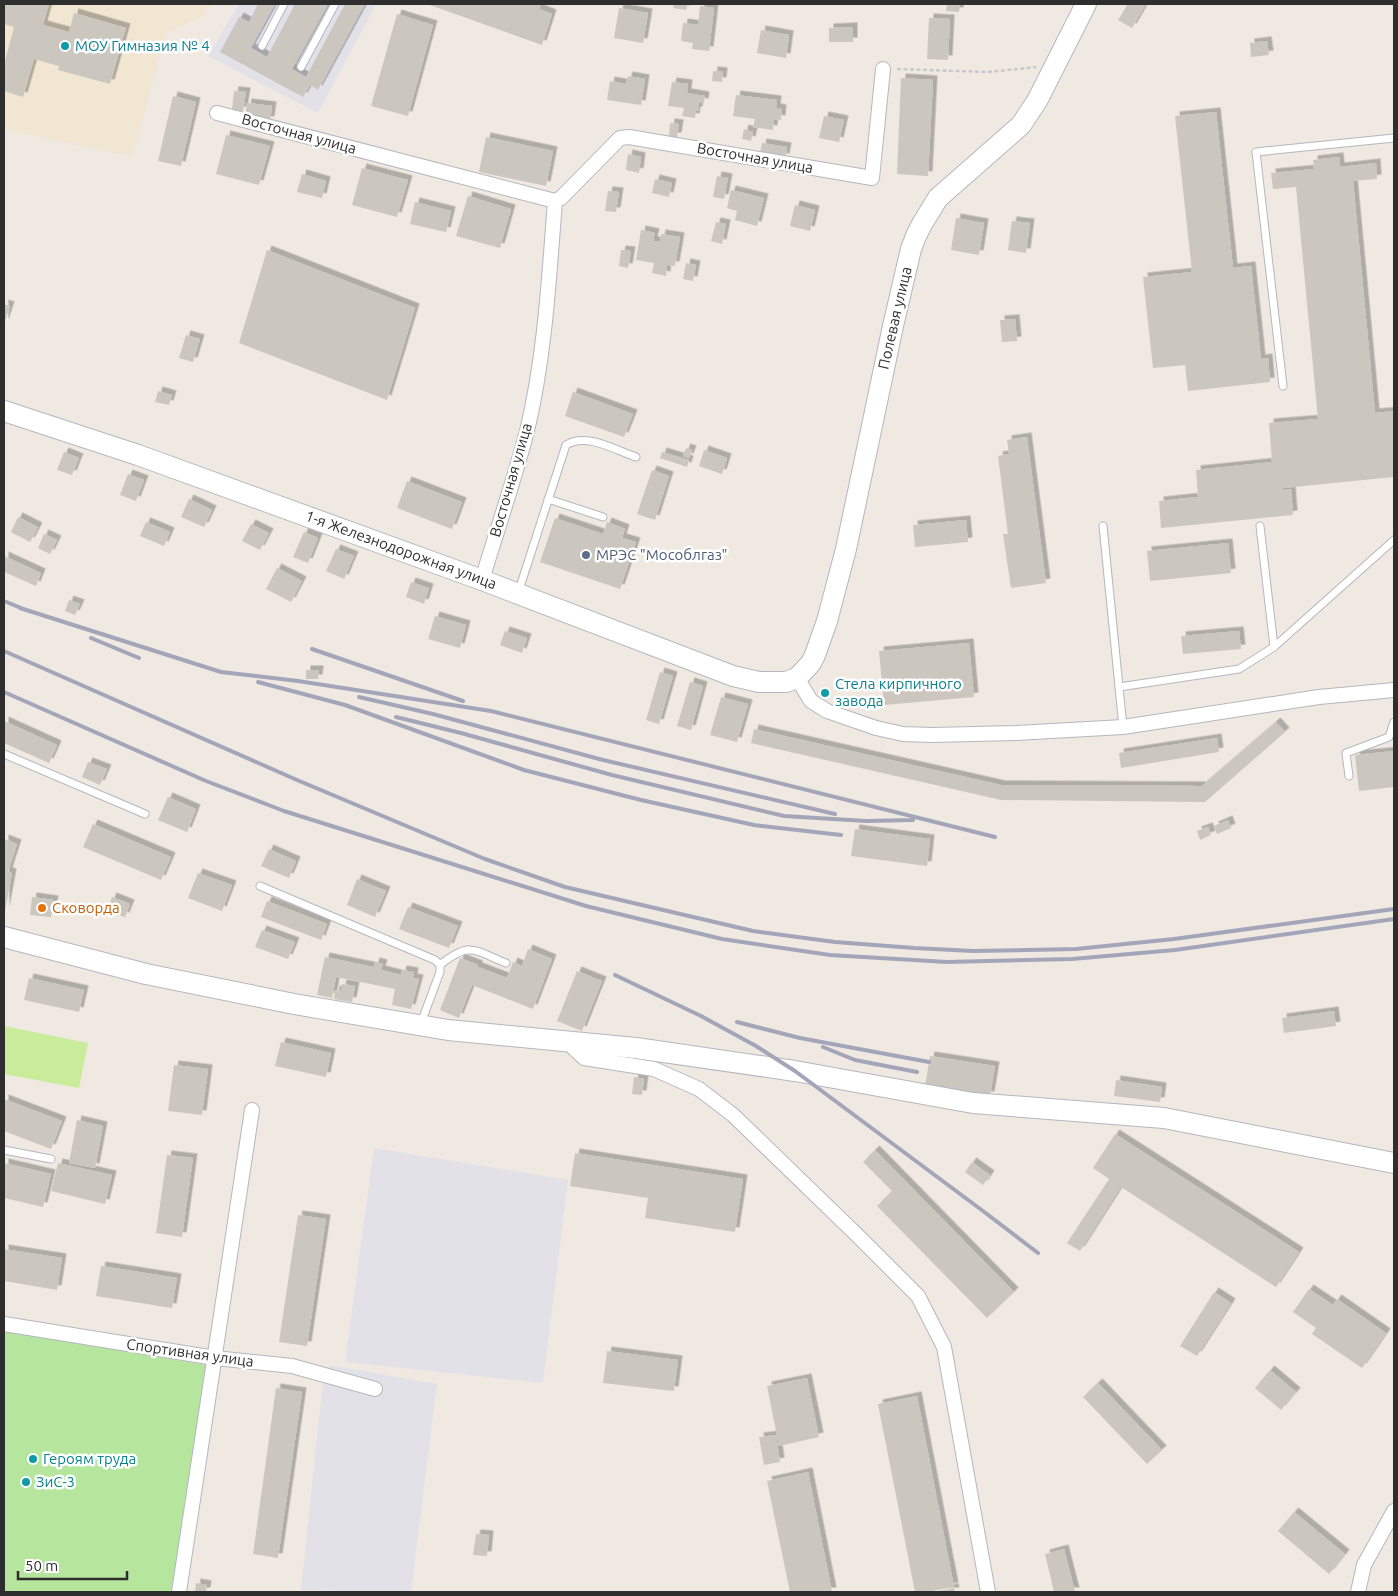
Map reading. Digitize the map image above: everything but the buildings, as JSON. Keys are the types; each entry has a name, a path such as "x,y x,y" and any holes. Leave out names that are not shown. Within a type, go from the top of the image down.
{"main road":[{"name":"Полевая улица","path":"797,678 807,668 815,655 827,621 846,549 893,326 911,249 916,236 938,198 1021,125 1037,101 1086,4"},
{"name":"1-я Железнодорожная улица","path":"4,410 138,455 518,593 734,676 750,681 769,683 786,682 797,678"},
{"path":"4,937 146,974 294,1004 420,1026 636,1048 788,1070 973,1103 1164,1118 1394,1163"}],"street":[{"name":"Восточная улица","path":"482,580 527,431 533,402 544,330 556,202 620,138 629,137 872,178 883,69"},
{"name":"Восточная улица","path":"217,113 556,202"},
{"path":"797,678 811,701 827,711 876,728 903,734 932,736 1123,727 1319,697 1394,690"},
{"path":"567,1042 584,1058 654,1069 699,1089 732,1115 918,1296 944,1348 988,1592"},
{"path":"180,1592 252,1110"},
{"name":"Спортивная улица","path":"4,1324 215,1358 292,1366 375,1389"},
{"path":"1358,1592 1364,1565 1394,1511"}],"lane":[{"path":"262,46 284,4"},
{"path":"301,67 335,4"},
{"path":"1283,386 1256,152 1394,138"},
{"path":"518,593 566,445 572,441 589,441 636,457"},
{"path":"548,499 603,517"},
{"path":"1103,526 1123,727"},
{"path":"1260,526 1274,647"},
{"path":"1119,687 1239,669 1274,647 1394,540"},
{"path":"1349,776 1346,753 1389,737 1394,722"},
{"path":"4,754 145,814"},
{"path":"260,886 435,960 440,965 440,972 420,1026"},
{"path":"440,965 462,950 471,950 506,963"},
{"path":"4,1150 52,1159"}],"path":[{"path":"883,69 988,72 1055,65"}],"shaded area":[{"path":"4,4 211,4 205,15 166,33 132,157 4,129"},
{"path":"239,4 376,4 318,113 208,56"},
{"path":"374,1148 568,1180 543,1383 345,1362"},
{"path":"330,1365 437,1384 411,1592 301,1590 322,1390"}],"green space":[{"path":"4,1026 88,1043 79,1088 4,1074"},
{"path":"4,1331 206,1365 172,1592 4,1592"}],"railway":[{"path":"4,601 26,610"},
{"path":"20,608 221,672 298,681 491,711 995,837"},
{"path":"91,638 139,658"},
{"path":"312,649 463,701"},
{"path":"4,651 297,780 485,859 565,887 753,931 835,942 914,948 973,951 1076,949 1174,939 1394,909"},
{"path":"258,682 345,705 524,770 641,800 754,825 841,835"},
{"path":"4,692 206,781 284,811 586,906 722,939 830,955 947,962 1072,959 1175,950 1394,919"},
{"path":"359,697 433,714 603,760 835,814"},
{"path":"396,717 612,775 784,816 866,821 913,820"},
{"path":"615,975 701,1016 756,1046 795,1071 1038,1253"},
{"path":"737,1022 800,1038 929,1062"},
{"path":"823,1047 855,1060 917,1072"}],"place":[{"name":"МОУ Гимназия № 4","path":"65,46"},
{"name":"МРЭС \"Мособлгаз\"","path":"586,555"},
{"name":"Стела кирпичного завода","path":"825,693"},
{"name":"Сковорда","path":"42,908"},
{"name":"Героям труда","path":"33,1459"},
{"name":"ЗиС-3","path":"26,1482"}]}
